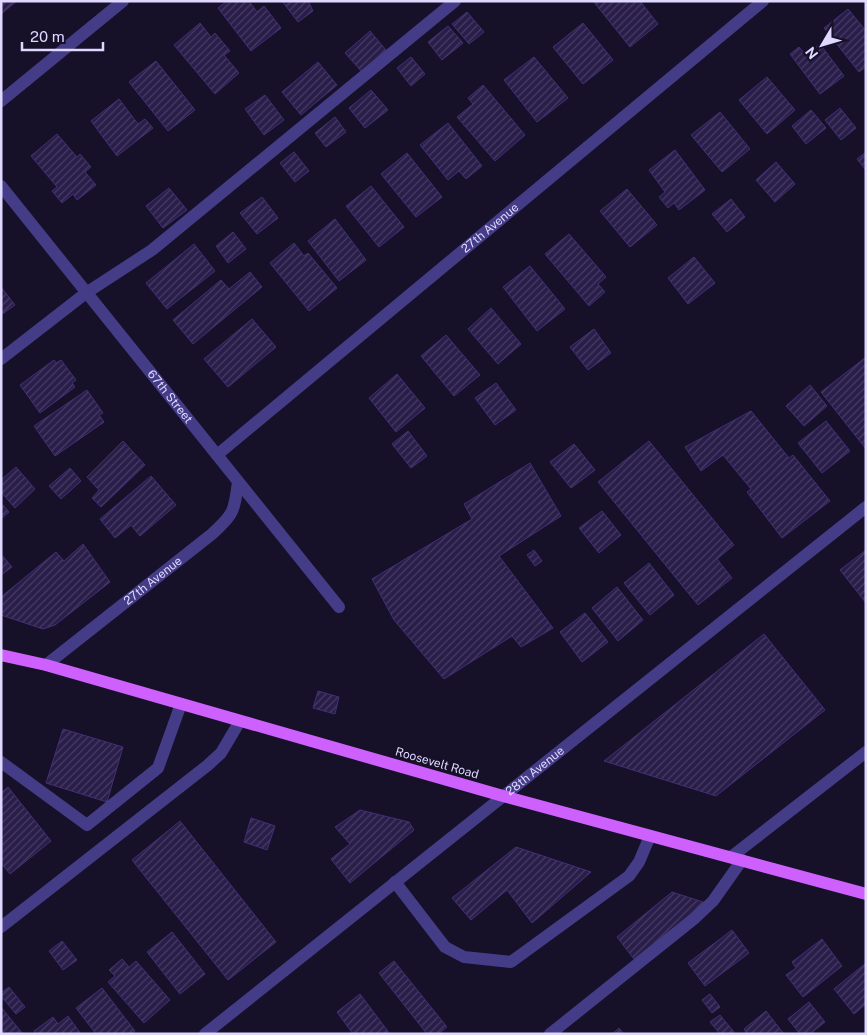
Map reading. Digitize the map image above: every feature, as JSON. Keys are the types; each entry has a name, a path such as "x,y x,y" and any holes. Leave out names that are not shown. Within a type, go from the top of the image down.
{"main road":[{"name":"Roosevelt Road","path":"1,655 46,665 503,796 866,894"}],"street":[{"path":"1,101 123,1"},
{"path":"1,359 86,293 152,250 456,1"},
{"name":"27th Avenue","path":"217,455 763,1"},
{"name":"67th Street","path":"1,186 339,607"},
{"name":"27th Avenue","path":"46,665 212,534 229,518 234,507 238,482"},
{"name":"28th Avenue","path":"205,1034 866,507"},
{"path":"1,762 87,825 158,768 181,704"},
{"path":"1,927 208,766 221,753 240,721"},
{"path":"550,1034 695,918 713,901 736,859 866,752"},
{"path":"395,882 445,947 464,957 511,962 629,876 639,862 650,836"}],"building":[{"path":"1,1 17,1 1,14"},
{"path":"227,1 249,1 257,12 264,6 281,28 251,51 218,8"},
{"path":"282,1 308,1 313,11 298,22"},
{"path":"593,1 640,1 658,24 630,47"},
{"path":"848,9 866,31 866,67 859,72 824,28"},
{"path":"467,12 484,32 469,44 452,24"},
{"path":"200,23 211,37 215,33 230,51 224,55 239,73 215,94 174,45"},
{"path":"583,23 613,60 583,84 553,47"},
{"path":"448,26 463,43 442,60 428,42"},
{"path":"370,31 386,50 362,72 345,53"},
{"path":"820,44 844,76 820,94 790,54 799,47 806,55"},
{"path":"411,57 425,74 411,86 397,68"},
{"path":"534,57 568,98 537,122 504,80"},
{"path":"156,61 195,110 168,131 129,82"},
{"path":"318,62 337,85 301,115 282,92"},
{"path":"767,77 795,110 767,134 739,100"},
{"path":"483,85 525,135 495,161 457,117 473,104 468,98"},
{"path":"371,90 388,110 365,128 349,108"},
{"path":"265,95 284,120 264,135 245,109"},
{"path":"119,99 138,124 145,119 153,128 117,156 91,121"},
{"path":"840,108 856,128 841,140 825,120"},
{"path":"811,110 826,128 806,144 792,126"},
{"path":"720,112 750,149 722,172 691,135"},
{"path":"335,117 346,132 326,147 315,133"},
{"path":"448,123 482,166 466,179 459,171 448,180 420,145"},
{"path":"57,134 77,157 80,154 91,167 85,172 96,185 77,200 73,194 62,203 52,191 57,187 31,156"},
{"path":"675,150 705,190 679,210 674,203 668,208 659,197 665,192 649,170"},
{"path":"294,152 309,171 295,182 280,163"},
{"path":"866,152 866,168 865,169 857,159"},
{"path":"407,153 442,197 416,217 381,174"},
{"path":"776,162 795,184 775,202 756,180"},
{"path":"371,186 404,227 379,247 346,206"},
{"path":"169,188 187,210 163,228 146,206"},
{"path":"627,189 657,225 630,247 600,211"},
{"path":"262,197 278,218 257,234 240,213"},
{"path":"731,199 745,217 727,232 712,214"},
{"path":"335,219 366,260 339,281 308,241"},
{"path":"233,232 246,249 228,263 216,246"},
{"path":"569,234 606,277 598,284 605,292 589,306 545,254"},
{"path":"294,243 304,256 308,253 337,288 309,311 270,263"},
{"path":"194,244 215,271 167,309 146,283"},
{"path":"694,257 715,283 688,304 668,278"},
{"path":"530,266 565,309 537,331 503,287"},
{"path":"250,272 262,287 193,344 173,320 221,280 229,289"},
{"path":"1,287 15,305 1,315"},
{"path":"491,308 521,344 498,364 468,329"},
{"path":"252,319 276,347 228,387 204,359"},
{"path":"594,329 611,353 588,370 570,347"},
{"path":"446,335 480,375 454,396 421,356"},
{"path":"866,357 866,449 821,392"},
{"path":"54,360 56,363 61,360 76,380 72,383 75,387 40,413 20,385"},
{"path":"397,374 425,408 396,432 369,398"},
{"path":"496,383 516,410 495,425 475,398"},
{"path":"810,385 827,406 804,426 786,406"},
{"path":"87,390 103,413 99,415 104,422 55,456 34,426"},
{"path":"751,411 789,458 793,455 830,501 782,538 747,492 751,489 723,455 701,471 685,447"},
{"path":"826,421 850,451 822,473 798,443"},
{"path":"408,431 427,456 411,468 392,444"},
{"path":"123,441 145,465 101,507 92,498 99,490 87,477"},
{"path":"649,441 734,545 717,559 732,578 698,605 598,482"},
{"path":"574,444 595,470 571,488 550,462"},
{"path":"530,463 561,516 499,556 553,628 521,647 512,636 444,679 394,620 372,579 472,519 464,504"},
{"path":"16,467 35,489 15,508 1,492 1,480"},
{"path":"70,468 81,481 61,499 49,486"},
{"path":"151,476 176,505 140,536 131,525 115,538 100,519"},
{"path":"1,503 9,512 1,519"},
{"path":"602,511 621,535 599,553 579,528"},
{"path":"83,544 110,582 55,625 43,629 1,615 1,597 56,552 64,561"},
{"path":"534,550 542,561 535,566 527,555"},
{"path":"866,550 866,603 840,570"},
{"path":"1,554 12,567 1,575"},
{"path":"649,563 674,595 650,615 624,583"},
{"path":"617,587 643,620 618,641 592,608"},
{"path":"585,613 608,642 582,662 560,632"},
{"path":"764,634 825,710 716,796 604,761"},
{"path":"318,691 339,697 335,714 313,708"},
{"path":"63,729 123,747 107,802 46,783"},
{"path":"8,787 51,841 10,874 1,863 1,793"},
{"path":"360,810 409,822 414,830 350,883 331,859 350,844 335,827"},
{"path":"251,818 275,826 267,850 244,842"},
{"path":"180,821 276,942 228,980 132,860"},
{"path":"516,847 591,872 532,923 507,890 471,920 452,898"},
{"path":"672,892 706,903 634,959 617,937"},
{"path":"732,930 749,953 705,986 688,963"},
{"path":"172,932 205,974 180,994 147,952"},
{"path":"822,939 842,966 803,997 786,975 796,968 792,962"},
{"path":"62,941 77,960 63,970 49,951"},
{"path":"122,959 129,967 136,961 170,1000 144,1023 108,982 115,976 109,970"},
{"path":"394,961 447,1027 438,1034 427,1034 379,973"},
{"path":"866,963 866,1004 854,1014 834,989"},
{"path":"9,987 25,1007 16,1014 1,996 1,993"},
{"path":"102,988 135,1031 131,1034 96,1034 76,1008"},
{"path":"360,994 390,1034 353,1034 337,1012"},
{"path":"710,994 720,1007 712,1013 702,1000"},
{"path":"809,1002 825,1022 810,1034 800,1034 788,1019"},
{"path":"1,1007 23,1034 1,1034"},
{"path":"766,1011 784,1034 747,1034 744,1029"},
{"path":"720,1015 734,1032 732,1034 720,1034 710,1022"},
{"path":"68,1016 81,1034 36,1034 34,1031 53,1017 58,1024"},
{"path":"619,1028 624,1034 612,1034"}]}
